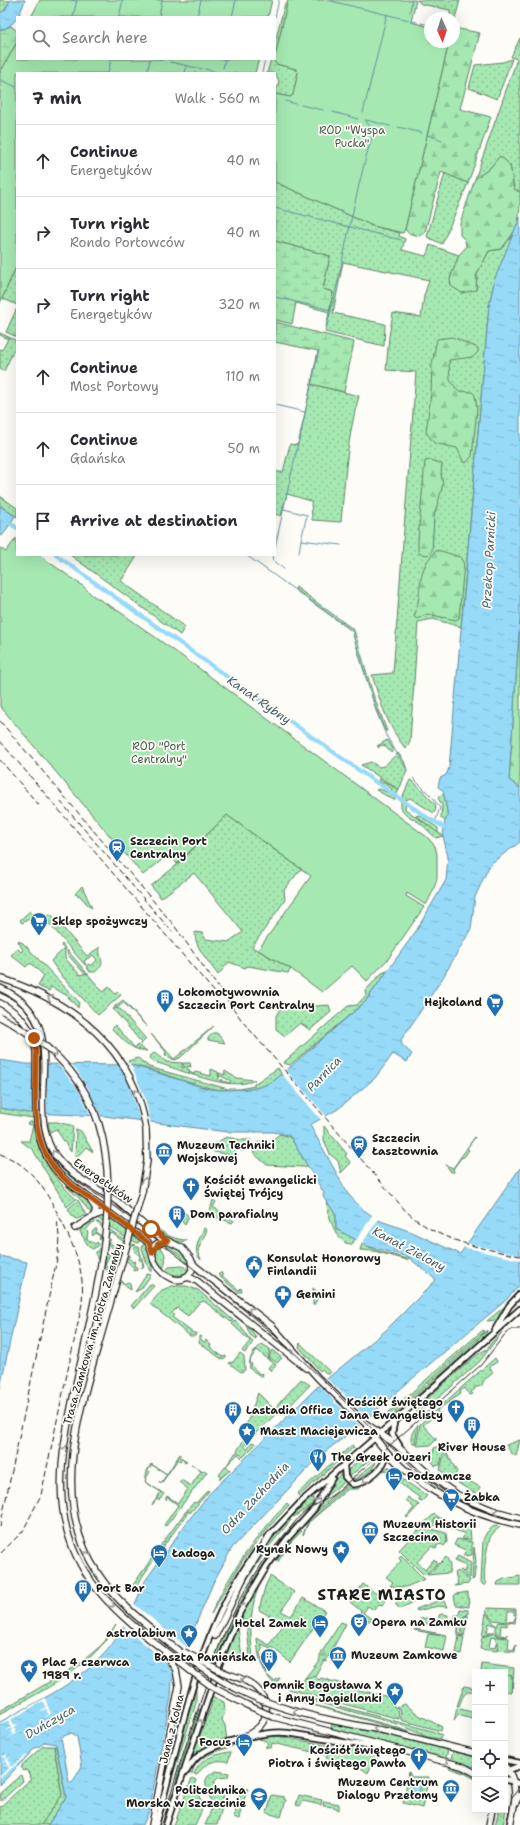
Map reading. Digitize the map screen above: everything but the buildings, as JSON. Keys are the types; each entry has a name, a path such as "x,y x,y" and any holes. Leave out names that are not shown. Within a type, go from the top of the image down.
{"main road":[{"name":"Trasa Zamkowa im. Piotra Zaremby","path":"0,978 26,987 54,1001 82,1019 96,1031 114,1053 127,1073 137,1096 144,1118 147,1149 144,1184 82,1405 72,1460 70,1490 77,1528 82,1544 96,1571 120,1601 159,1635 209,1674 248,1696 293,1712 357,1725 472,1752"},
{"name":"Energetyków","path":"0,988 20,1000 34,1016 42,1037 44,1123 50,1146 57,1158 66,1168 118,1202 163,1239 168,1241"},
{"name":"Energetyków","path":"0,1003 16,1013 30,1029 35,1046 37,1124 40,1142 50,1163 62,1177 149,1243 152,1253"},
{"name":"Trasa Zamkowa im. Piotra Zaremby","path":"0,1017 37,1039 52,1051 69,1069 82,1086 92,1104 105,1146 109,1194 105,1240 98,1281 64,1440 61,1472 61,1494 64,1518 76,1555 88,1576 106,1599 141,1632 198,1677 236,1700 274,1717 403,1752 462,1766 472,1771"},
{"path":"87,1196 95,1206 94,1216"},
{"path":"75,1228 94,1216 103,1213 110,1213"},
{"path":"320,1380 197,1282 185,1277 176,1279 163,1273 154,1263 152,1253 158,1244 168,1241 184,1250 195,1266 276,1330 320,1380 371,1429 402,1450 432,1477 458,1495 481,1506 520,1518"},
{"path":"185,1277 191,1271 192,1262"},
{"path":"371,1429 375,1438 386,1453 416,1479 453,1503 483,1516 520,1525"},
{"path":"215,1636 245,1575 270,1535"},
{"path":"141,1632 171,1662 177,1673 179,1681 152,1825"},
{"path":"159,1635 190,1656 252,1684 260,1690 264,1698 266,1710 264,1719 256,1730 236,1741"},
{"path":"508,1772 517,1783 515,1804 510,1825"},
{"path":"489,1825 492,1813"}],"street":[{"path":"493,1333 508,1308 520,1294"},
{"path":"339,1470 520,1309"},
{"path":"396,1420 392,1426 392,1434 402,1450"},
{"path":"344,1466 347,1480 352,1484 359,1484 380,1467 386,1453"},
{"name":"Jana z Kolna","path":"156,1825 192,1686 208,1637 236,1582 270,1535 302,1501 339,1470"},
{"name":"Jana z Kolna","path":"166,1825 231,1632 255,1586 284,1542 314,1509 328,1483 339,1470"},
{"path":"176,1798 188,1769 196,1758 208,1750 260,1734 278,1732 403,1752"},
{"path":"508,1761 520,1763"},
{"name":"Trasa Zamkowa im. Piotra Zaremby","path":"462,1766 472,1769"},
{"path":"508,1769 520,1766"},
{"path":"515,1804 520,1795"}],"green space":[{"path":"0,0 10,1 5,10 0,13"},
{"path":"40,0 272,0 268,16 32,16"},
{"name":"ROD \"Wyspa Pucka\"","path":"288,0 416,0 411,22 424,25 424,48 448,48 403,233 373,226 276,182 276,94 290,97 293,95 298,72 296,69 276,64 274,61 276,60 276,52"},
{"path":"417,0 460,0 457,12 450,12 450,10 421,4"},
{"path":"285,3 287,4 276,53 276,38"},
{"path":"11,26 16,30 16,44 0,73 0,30"},
{"path":"460,29 480,33 460,109 491,117 468,183 441,172 425,232 419,236 408,233 405,229 448,48 460,48"},
{"path":"520,38 520,192 514,189 510,165 500,156 489,169 475,179 517,59 511,57"},
{"path":"16,44 16,60 259,60 255,72 16,72 16,267 0,303 0,73"},
{"path":"512,59 497,99 469,88 475,65 503,62"},
{"path":"271,60 275,60 276,64 296,69 298,72 293,95 290,97 276,94 279,81 276,72 267,72"},
{"path":"500,156 510,165 514,189 520,192 518,223 512,235 501,249 489,251 477,274 476,290 462,293 451,286 450,279 459,255 466,247 465,240 460,235 460,223 475,179 489,169"},
{"path":"445,173 468,183 442,244 427,237"},
{"path":"276,182 373,226 400,233 399,236 405,239 402,250 426,256 430,245 459,255 450,279 476,290 477,274 489,251 501,249 514,234 495,278 489,306 461,627 433,619 418,622 410,741 406,749 389,723 372,675 393,673 416,372 386,370 393,313 421,317 424,296 429,280 343,262 333,313 385,324 384,346 325,332 333,292 323,289 330,256 276,241"},
{"path":"276,241 330,256 323,289 333,292 329,312 296,303 292,324 276,320"},
{"path":"16,267 16,305 2,298"},
{"path":"16,310 16,337 6,332"},
{"path":"276,322 354,342 344,392 311,384 318,351 276,342"},
{"path":"0,333 16,341 16,351 14,350 4,371 0,369 0,349 2,350 8,339 0,335"},
{"path":"452,337 478,348 478,352 473,357 449,360 450,380 458,391 472,392 475,395 477,409 472,456 466,463 463,461 457,448 434,443 426,432 431,394 432,364 437,339"},
{"path":"311,384 359,396 349,443 341,522 312,520 311,501 287,494 281,516 276,514 276,472 283,472 290,444 297,445 300,438"},
{"path":"431,460 442,464 441,474 443,484 434,517 432,551 428,555 420,554 418,551 418,540 425,461"},
{"path":"0,496 16,507 16,516 0,506"},
{"name":"ROD \"Port Centralny\"","path":"16,538 16,556 40,556 83,586 92,595 120,612 204,672 427,837 435,846 437,854 437,879 426,905 407,893 406,896 424,907 388,959 367,981 352,966 322,992 291,969 258,950 311,876 227,815 177,864 174,860 176,855 172,852 143,875 0,706 0,548 6,552"},
{"path":"435,551 441,551 460,557 464,564 459,618 456,620 427,614 417,619 414,617 419,599 420,583 424,567 428,559"},
{"path":"71,556 137,556 121,581 185,627 180,635"},
{"path":"296,587 354,630 373,694 387,731 385,731 373,700 352,631 295,589"},
{"path":"520,619 520,788 509,780"},
{"path":"387,740 394,750 391,753 384,745 379,746 379,748 377,746"},
{"path":"398,753 404,761 407,770 399,790 361,765 371,762 379,767 384,766"},
{"path":"378,778 399,790 394,800 376,790 379,789 387,792 392,790 380,782"},
{"path":"410,780 413,781 435,804 436,809 434,813 410,798 406,800 405,809 443,836 436,838 401,808 401,800"},
{"path":"444,792 448,817 445,821 441,818 442,805 438,798"},
{"path":"227,815 301,869 284,890 285,900 252,947 291,969 288,973 248,966 245,968 229,962 218,975 200,949 195,938 195,932 202,933 206,939 228,942 243,932 194,873 161,898 151,886 178,864"},
{"path":"419,815 438,828 438,833 416,816"},
{"path":"82,886 92,908 80,896 75,894"},
{"path":"30,911 34,916 22,923 20,920"},
{"path":"49,914 51,914 87,956 100,947 102,963 99,969 95,972 90,972 86,966 89,964 91,966 97,960 93,955 84,961 86,964 85,965 45,919"},
{"path":"18,941 23,943 79,1002 78,1008 66,995 51,987 49,991 38,986 44,976 32,964 29,964 26,967 11,955 18,949 21,952 23,950"},
{"path":"62,944 65,948 65,958 80,975 87,973 103,992 109,987 115,994 118,992 121,995 98,1015 60,974 51,961 64,949 61,946"},
{"path":"67,950 86,972 83,972 68,955"},
{"path":"387,971 365,1002 290,1065 283,1063 348,1006 357,1005 366,995 365,991 382,973"},
{"path":"123,1000 147,1027 124,1003 118,1007 114,1007"},
{"path":"329,1005 331,1012 310,1030 300,1023 285,1036 276,1029 276,1016 282,1006 303,1007"},
{"path":"113,1009 120,1009 146,1039 140,1045 141,1042"},
{"path":"115,1025 135,1048 137,1045 147,1051 136,1049 128,1044 112,1029"},
{"path":"214,1026 180,1058 174,1060 165,1055 166,1052 151,1034 174,1059"},
{"path":"213,1033 217,1033 225,1043 208,1040"},
{"path":"154,1053 167,1062 183,1063 181,1067 184,1068 184,1063 190,1063 191,1067 188,1066 187,1069 190,1070 189,1072 194,1074 195,1072 211,1076 211,1069 218,1072 219,1080 222,1081 222,1079 223,1081 230,1083 231,1081 221,1076 219,1077 219,1073 224,1075 225,1071 236,1078 255,1080 232,1084 218,1082 154,1062 151,1060 150,1056"},
{"path":"138,1058 149,1067 228,1089 240,1089 254,1086 254,1084 278,1068 281,1073 273,1081 256,1088 239,1090 224,1090 193,1084 131,1065 128,1061"},
{"path":"0,1108 33,1113 33,1118 0,1113"},
{"path":"29,1122 33,1122 38,1145 47,1165 60,1183 76,1199 67,1207 33,1150 21,1141 29,1141 33,1125 27,1124"},
{"path":"48,1122 57,1122 73,1126 71,1152 56,1129 50,1132"},
{"path":"324,1126 347,1154 345,1156 351,1163 341,1173 338,1161 330,1154 324,1140"},
{"path":"76,1129 81,1131 93,1152 86,1147 77,1157 75,1155"},
{"path":"280,1134 290,1137 308,1166 267,1165 253,1153 258,1142 270,1141"},
{"path":"226,1137 251,1140 250,1148 244,1151 236,1150 234,1156 214,1152 216,1143"},
{"path":"467,1148 469,1150 453,1169 454,1172 451,1172 446,1165 453,1168"},
{"path":"63,1181 91,1204 93,1209 92,1214 79,1198 66,1186"},
{"path":"78,1200 86,1215 77,1219 74,1218 68,1209"},
{"path":"213,1200 216,1202 213,1207 234,1221 232,1223 209,1214"},
{"path":"326,1200 336,1214 336,1229 355,1239 352,1244 346,1243 337,1234 333,1227"},
{"path":"183,1212 189,1216 185,1225 182,1222"},
{"path":"103,1215 110,1216 141,1239 138,1243 126,1238 97,1218"},
{"path":"93,1220 95,1223 91,1224 86,1230 88,1232 87,1239 95,1244 97,1242 98,1243 98,1246 93,1249 89,1247 80,1232 82,1227"},
{"path":"96,1222 128,1242 127,1243 136,1245 130,1247 112,1233 110,1235 110,1233"},
{"path":"157,1228 172,1237 188,1240 184,1242 175,1241 162,1235 155,1229"},
{"path":"204,1228 207,1230 198,1250 201,1260 196,1249"},
{"path":"97,1229 96,1232 104,1238 106,1236 111,1240 109,1242 127,1256 129,1254 130,1256 128,1258 133,1262 136,1261 134,1263 137,1270 133,1271 134,1268 103,1239 99,1239 100,1236 95,1233 93,1236 92,1232"},
{"path":"144,1242 150,1256 152,1272 149,1270 142,1248"},
{"path":"164,1244 168,1244 180,1250 186,1257 189,1265 182,1259 182,1257"},
{"path":"362,1244 383,1252 407,1259 409,1258 407,1260 374,1251 360,1250"},
{"path":"135,1247 139,1247 144,1267 143,1268 141,1268 143,1267 142,1260 139,1260 140,1256 134,1251"},
{"path":"160,1247 164,1252 165,1257 163,1268 156,1258"},
{"path":"102,1248 106,1254 110,1254 105,1265 125,1284 127,1282 130,1283 131,1290 109,1273 99,1262 96,1252"},
{"path":"183,1266 188,1270 186,1273 181,1275 175,1275 166,1271 169,1267"},
{"path":"222,1273 222,1276 239,1290 241,1288 242,1292 238,1292 218,1275"},
{"path":"147,1274 151,1275 141,1289 135,1292"},
{"path":"150,1284 154,1286 134,1308 131,1306"},
{"path":"172,1286 186,1286 198,1290 233,1320 231,1322 204,1301 199,1303 188,1316 177,1308 172,1313 174,1315 172,1317 193,1333 196,1333 195,1336 190,1336 150,1304 162,1290"},
{"path":"199,1286 222,1303 248,1326 256,1339 250,1335 246,1325"},
{"path":"313,1288 320,1294 314,1305 313,1305"},
{"path":"504,1307 497,1320 487,1321"},
{"path":"234,1321 242,1327 253,1342 245,1353 242,1351 250,1341 232,1324"},
{"path":"483,1330 484,1332 390,1416 388,1413"},
{"path":"487,1330 486,1334 477,1343 389,1421 389,1419"},
{"path":"502,1332 480,1361 433,1403 431,1402 418,1414 416,1412 424,1401 478,1354 487,1349"},
{"path":"199,1336 202,1337 201,1340 204,1342 206,1340 211,1345 210,1347 223,1357 226,1356 226,1358 223,1360 199,1343"},
{"path":"300,1343 331,1372 328,1375 322,1369 320,1371 299,1347"},
{"path":"262,1344 270,1349 268,1358 276,1365 271,1371 268,1368 272,1363 257,1350 251,1358 252,1355"},
{"path":"272,1350 282,1358 277,1363 269,1357"},
{"path":"240,1353 244,1356 245,1370 241,1372 229,1363 232,1363"},
{"path":"495,1358 497,1362 489,1367 493,1373 484,1380 482,1385 475,1387 475,1389 471,1392 473,1394 470,1395 465,1388 460,1391 461,1394 437,1410 438,1413 423,1425 435,1438 436,1437 436,1440 431,1445 416,1446 420,1424"},
{"path":"250,1362 252,1364 251,1366 260,1374 263,1373 262,1377 250,1369"},
{"path":"301,1379 310,1385 281,1415 278,1412 255,1434 246,1426 258,1393 274,1409"},
{"path":"418,1425 415,1444 411,1441 411,1436"},
{"path":"245,1438 250,1441 244,1446 247,1449 252,1442 256,1444 243,1457 237,1451"},
{"path":"520,1440 516,1456 511,1453 506,1445"},
{"path":"444,1444 446,1451 442,1457 440,1465 435,1466 432,1461 427,1458 433,1453 434,1448"},
{"path":"352,1445 354,1447 299,1496 297,1494"},
{"path":"236,1452 238,1454 226,1466 230,1461"},
{"path":"447,1453 457,1472 452,1479 448,1477 448,1474 446,1475 440,1470 443,1458"},
{"path":"180,1454 180,1457 182,1458 180,1461 178,1459 161,1484 159,1481 161,1483"},
{"path":"365,1455 370,1459 348,1478 348,1470"},
{"path":"376,1462 372,1469 357,1479 350,1481 353,1478 355,1479"},
{"path":"151,1464 167,1474 152,1465 148,1470 150,1472 146,1478 146,1482 161,1492 145,1482 147,1471"},
{"path":"191,1464 203,1472 204,1470 207,1472 166,1526 164,1525 178,1505 167,1497 166,1500 167,1496 178,1503 188,1489 179,1482 181,1480 191,1486 201,1471"},
{"path":"226,1466 230,1470 219,1480 221,1476 219,1475"},
{"path":"389,1466 389,1468 392,1468 392,1470 395,1471 395,1474 397,1472 398,1475 399,1473 402,1476 401,1478 427,1496 422,1501 419,1500 419,1497 404,1487 386,1470 383,1471"},
{"path":"343,1472 345,1481 321,1500 330,1485"},
{"path":"366,1482 358,1489 348,1489 309,1522 303,1535 307,1523 349,1485 358,1486"},
{"path":"471,1482 480,1487 476,1494 458,1483"},
{"path":"348,1484 308,1520 304,1526 302,1525 319,1504"},
{"path":"208,1490 209,1491 190,1513 187,1510"},
{"path":"161,1492 164,1494 152,1505"},
{"path":"408,1497 419,1505 407,1518 406,1517 414,1508 406,1500"},
{"path":"311,1498 313,1498 313,1504 294,1517 293,1516"},
{"path":"287,1503 289,1505 269,1527 243,1560 211,1614 226,1584 244,1556 265,1528"},
{"path":"186,1511 188,1512 166,1543 164,1541"},
{"path":"434,1514 445,1521 440,1523 439,1519 436,1518 434,1521 436,1525 418,1529"},
{"path":"289,1519 291,1520 267,1549 243,1586 264,1551"},
{"path":"452,1523 470,1528 471,1540 462,1539 465,1534 450,1528"},
{"path":"294,1524 296,1525 271,1557 250,1591 232,1626 217,1664 213,1662 238,1607 269,1556"},
{"path":"495,1525 500,1527 493,1533 489,1540 485,1568 486,1585 483,1585 481,1582 483,1540 487,1532"},
{"path":"299,1528 302,1531 289,1544 278,1562 276,1561"},
{"path":"428,1528 446,1533 447,1542 444,1546 441,1544 436,1546 436,1549 432,1546 417,1562 425,1570 434,1559 437,1562 433,1568 424,1575 399,1550 417,1531"},
{"path":"457,1539 472,1542 472,1555 463,1556 466,1550 454,1545"},
{"path":"163,1542 165,1544 142,1577 135,1590 131,1588"},
{"path":"474,1547 476,1561 474,1579 472,1580"},
{"path":"401,1555 425,1579 406,1587 390,1586 393,1582 386,1577 401,1561 399,1558"},
{"path":"458,1556 471,1563 470,1578 460,1570 464,1572 466,1566 454,1561"},
{"path":"446,1557 450,1565 449,1573 427,1575 438,1563 439,1564"},
{"path":"458,1571 470,1580 468,1584 454,1586 458,1584 455,1573"},
{"path":"270,1576 294,1592 281,1611 291,1616 303,1598 325,1611 290,1662 272,1647 270,1649 262,1644 261,1645 263,1648 260,1653 264,1669 259,1658 257,1638 269,1645 284,1624 259,1610 265,1587"},
{"path":"520,1576 520,1585 497,1585 498,1582 504,1579"},
{"path":"261,1581 257,1590 251,1618 253,1656 250,1657 246,1620 243,1621 242,1613"},
{"path":"363,1584 386,1601 382,1605 379,1604 374,1610 368,1606 363,1613 372,1619 370,1622 359,1615 361,1611 350,1602"},
{"path":"468,1592 469,1607 456,1605 454,1596 456,1594"},
{"path":"404,1595 406,1598 417,1595 419,1599 400,1609 395,1604"},
{"path":"443,1599 447,1607 438,1606 417,1611 416,1609"},
{"path":"487,1608 516,1609 516,1615 514,1615 514,1611 508,1611 507,1621 513,1622 516,1616 515,1623 493,1620 486,1611"},
{"path":"460,1609 468,1610 468,1614 463,1617 462,1626 459,1626 458,1632 458,1625 454,1625 454,1615 459,1615"},
{"path":"486,1613 496,1626 489,1623 487,1632 495,1632 482,1636"},
{"path":"439,1615 448,1615 447,1625 439,1624"},
{"path":"468,1615 464,1636 461,1631 464,1617"},
{"path":"427,1618 438,1621 438,1625 421,1623 420,1619"},
{"path":"239,1620 241,1627 238,1628 242,1658 231,1655 230,1657 226,1653"},
{"path":"341,1622 346,1624 326,1661 324,1660 315,1676 305,1678 320,1659 320,1655"},
{"path":"499,1622 507,1623 507,1626 501,1625 500,1635 506,1636 507,1634 507,1637 498,1636 496,1627"},
{"path":"414,1630 447,1635 444,1651 425,1647 428,1634 444,1636"},
{"path":"495,1633 498,1637 509,1638 508,1649 514,1650 516,1645 515,1652 498,1650 498,1643 497,1651 480,1649 482,1637","holes":["491,1637 496,1638 498,1643 496,1643 495,1648 489,1647"]},
{"path":"459,1636 464,1637 461,1654 456,1653"},
{"path":"101,1646 94,1654 65,1677 0,1714 0,1711 78,1665"},
{"path":"482,1664 514,1668 512,1692 512,1676 508,1675 508,1669 481,1669"},
{"path":"264,1667 268,1669 266,1674"},
{"path":"266,1674 274,1681 280,1678 275,1685"},
{"path":"508,1675 512,1676 511,1692 508,1692"},
{"path":"315,1676 319,1680 321,1678 342,1684 342,1686 389,1697 395,1708 398,1707 399,1719 285,1688 287,1680 299,1687 305,1678"},
{"path":"464,1686 472,1687 472,1691 466,1693 462,1697 459,1706 457,1706"},
{"path":"193,1689 196,1689 196,1703 170,1784"},
{"path":"294,1694 442,1735 440,1739 427,1737 401,1725 294,1696"},
{"path":"212,1696 224,1702 225,1711 222,1720 225,1725 227,1741 204,1749 191,1759 197,1738 199,1738 211,1706"},
{"path":"292,1699 392,1726 410,1732 397,1729"},
{"path":"405,1704 419,1715 442,1727 441,1731 401,1720 400,1706"},
{"path":"457,1708 472,1712 472,1719 458,1715 454,1721"},
{"path":"199,1709 201,1712 168,1814 179,1769"},
{"path":"332,1724 448,1749 446,1759 331,1729"},
{"path":"269,1736 278,1736 330,1746 326,1755 272,1743 271,1748 265,1747 268,1744 266,1741 259,1739"},
{"path":"240,1742 205,1757 199,1761 192,1774 188,1773 204,1755 217,1749"},
{"path":"43,1746 54,1746 62,1795 41,1825 0,1825 0,1807 31,1779 29,1777 31,1775 26,1770 24,1771 21,1767 23,1766 22,1765"},
{"path":"54,1746 56,1746 66,1797 48,1825 41,1825 62,1795"},
{"path":"330,1746 381,1755 372,1764 368,1773 355,1764 326,1758"},
{"path":"453,1751 472,1756 472,1766 451,1760"},
{"path":"231,1752 228,1762 214,1761 206,1765 197,1775 194,1774 200,1764 208,1758"},
{"path":"449,1766 472,1775 472,1777 466,1774 449,1768"},
{"path":"216,1771 229,1773 228,1777 218,1778 214,1782 215,1789 223,1794 224,1801 217,1825 205,1825 210,1814 211,1806 206,1781 210,1774"},
{"path":"409,1772 411,1777 429,1777 422,1808 403,1803"},
{"path":"21,1775 23,1781 1,1801 0,1793"},
{"path":"192,1778 196,1780 196,1788 202,1804 202,1809 195,1825 174,1825"},
{"path":"245,1788 248,1789 243,1802 239,1799 242,1790"},
{"path":"272,1795 284,1797 286,1800 281,1817 267,1813"},
{"path":"299,1795 322,1800 321,1805 303,1801 300,1806 296,1805"},
{"path":"324,1801 339,1804 339,1810 334,1807 323,1806"},
{"path":"237,1805 242,1805 239,1819 234,1817"},
{"path":"498,1813 505,1813 503,1825 495,1825"}],"water":[{"path":"10,0 25,0 13,23 10,26 0,30 0,13 5,10"},
{"path":"520,217 520,619 509,780 520,788 520,842 490,864 475,897 471,929 442,979 401,1040 402,1045 412,1054 407,1062 393,1054 375,1078 338,1109 310,1125 348,1194 361,1208 378,1220 412,1232 460,1254 520,1168 520,1285 504,1302 406,1384 359,1426 322,1454 232,1548 213,1583 172,1681 171,1697 149,1811 143,1825 48,1825 66,1797 56,1744 45,1742 37,1748 36,1747 0,1785 0,1722 52,1694 85,1672 100,1659 123,1627 125,1627 145,1581 187,1522 210,1493 317,1387 385,1331 436,1280 408,1257 367,1246 336,1229 336,1214 323,1197 324,1193 289,1135 273,1132 227,1132 104,1116 29,1113 0,1108 0,1060 26,1064 132,1065 209,1089 250,1089 263,1086 275,1080 365,1002 416,931 446,880 448,857 443,836 445,821 448,816 443,790 438,787 440,778 446,775 449,768 489,306 495,278","holes":["72,1733 77,1737 82,1766 72,1783 69,1782 61,1737"]},
{"path":"0,506 15,516 3,535 0,536"},
{"path":"0,1256 27,1262 0,1388"},
{"path":"414,1782 421,1784 418,1801 410,1799"}],"pier":[{"path":"33,1063 47,1063 47,1115 33,1115"},
{"path":"57,1063 70,1063 76,1069 89,1090 102,1118 92,1118 78,1089"},
{"path":"118,1063 130,1063 145,1098 151,1124 141,1123 130,1087"},
{"path":"285,1069 327,1118 322,1121 281,1073"},
{"path":"373,1214 379,1218 361,1245 355,1242"},
{"path":"466,1243 520,1255 520,1260 462,1247"},
{"path":"326,1378 342,1393 344,1392 345,1396 351,1402 354,1402 354,1405 369,1420 360,1428 361,1427 347,1413 344,1412 344,1410 334,1403 334,1401 319,1385"},
{"path":"133,1603 188,1648 174,1686 172,1672 164,1660 122,1625"},
{"path":"45,1698 51,1714 43,1718 49,1714 47,1709 40,1711 46,1707 43,1701 10,1720 13,1723 13,1726 19,1724 13,1728 15,1729 15,1733 22,1731 8,1738 14,1734 11,1732 12,1728 5,1731 11,1727 9,1725 9,1721 0,1725 0,1723"},
{"path":"9,1753 6,1756 7,1759 11,1757 8,1760 9,1763 13,1761 9,1764 11,1767 26,1755 27,1756 0,1778 0,1776 9,1768 8,1765 4,1767 7,1764 6,1761 2,1763 6,1759 4,1757 0,1758"}],"waterway":[{"path":"71,0 76,1"},
{"path":"73,16 77,0"},
{"path":"119,16 123,0"},
{"path":"159,16 162,0"},
{"path":"197,16 201,0"},
{"path":"232,16 236,0"},
{"path":"275,16 279,0"},
{"path":"327,0 417,22"},
{"path":"410,12 412,0"},
{"path":"363,113 387,14"},
{"path":"108,72 111,60"},
{"path":"147,72 150,60"},
{"path":"223,68 225,60"},
{"path":"262,72 265,60"},
{"path":"170,62 202,69"},
{"path":"185,72 186,66"},
{"path":"205,69 217,72"},
{"path":"1,80 16,87"},
{"path":"285,101 296,104"},
{"path":"301,105 323,110"},
{"path":"333,112 358,119"},
{"path":"326,329 360,181 373,133 373,130 365,120"},
{"path":"366,120 390,126"},
{"path":"398,127 422,133"},
{"path":"428,135 442,140"},
{"path":"276,208 401,240"},
{"path":"276,297 331,310"},
{"path":"276,543 319,350"},
{"path":"276,405 305,412"},
{"path":"284,509 307,515 301,540 341,545"},
{"name":"Kanał Rybny","path":"0,516 16,527"},
{"path":"299,553 301,540"},
{"name":"Kanał Rybny","path":"57,556 367,776 428,818 449,830"},
{"path":"247,556 352,631 376,711 386,735 407,770"},
{"path":"273,556 272,560 284,569"},
{"path":"413,778 431,796"},
{"path":"433,798 440,808 435,822"}],"tram line":[{"path":"0,993 22,1007 34,1025 40,1046 41,1118 45,1141 55,1161 62,1169 69,1176 121,1211 273,1334 318,1375 411,1466 428,1480 454,1497 486,1512 520,1521"},
{"path":"162,1825 177,1772 220,1643 240,1599 266,1557 300,1516 308,1509 332,1496 481,1365 506,1333 512,1329 520,1329"},
{"path":"506,1825 512,1797 520,1787"}],"railway":[{"path":"0,721 173,924 243,1022 404,1209 416,1220 443,1236 473,1246 520,1256"},
{"path":"0,741 217,995"},
{"path":"0,760 39,805"},
{"path":"60,801 173,933"},
{"path":"0,1154 21,1165 44,1189 71,1241 81,1274 82,1285 81,1309 41,1495 23,1531 0,1554"},
{"path":"0,1527 58,1254 59,1236 57,1219"}],"place":[{"name":"Szczecin Port Centralny","path":"117,862"},
{"name":"Sklep spożywczy","path":"39,936"},
{"name":"Lokomotywownia Szczecin Port Centralny","path":"165,1013"},
{"name":"Hejkoland","path":"495,1017"},
{"name":"Szczecin Łasztownia","path":"359,1159"},
{"name":"Muzeum Techniki Wojskowej","path":"164,1166"},
{"name":"Kościół ewangelicki Świętej Trójcy","path":"191,1201"},
{"name":"Dom parafialny","path":"177,1229"},
{"name":"Konsulat Honorowy Finlandii","path":"254,1279"},
{"name":"Gemini","path":"283,1309"},
{"name":"Kościół świętego Jana Ewangelisty","path":"456,1423"},
{"name":"Lastadia Office","path":"233,1425"},
{"name":"River House","path":"472,1440"},
{"name":"Maszt Maciejewicza","path":"247,1446"},
{"name":"The Greek Ouzeri","path":"318,1472"},
{"name":"Podzamcze","path":"394,1491"},
{"name":"Żabka","path":"451,1512"},
{"name":"Muzeum Historii Szczecina","path":"370,1545"},
{"name":"Rynek Nowy","path":"341,1564"},
{"name":"Ładoga","path":"159,1568"},
{"name":"Port Bar","path":"83,1603"},
{"name":"Opera na Zamku","path":"359,1637"},
{"name":"Hotel Zamek","path":"320,1638"},
{"name":"astrolabium","path":"189,1648"},
{"name":"Muzeum Zamkowe","path":"338,1670"},
{"name":"Baszta Panieńska","path":"269,1672"},
{"name":"Plac 4 czerwca 1989 r.","path":"29,1683"},
{"name":"Pomnik Bogusława X i Anny Jagiellonki","path":"395,1706"},
{"name":"Focus","path":"244,1757"},
{"name":"Kościół świętego Piotra i świętego Pawła","path":"419,1771"},
{"name":"Muzeum Centrum Dialogu Przełomy","path":"451,1803"},
{"name":"Politechnika Morska w Szczecinie","path":"259,1811"}],"district":[{"name":"STARE MIASTO","path":"382,1595"}],"route":[{"path":"34,1038 36,1051 37,1130 39,1140 48,1160 53,1168 68,1182 149,1243 152,1253 154,1247 158,1244 163,1241 168,1241 163,1239 151,1229"}],"water label":[{"name":"Przekop Parnicki","path":"489,560"},
{"name":"Parnica","path":"324,1074"},
{"name":"Kanał Zielony","path":"409,1249"},
{"name":"Odra Zachodnia","path":"255,1498"},
{"name":"Duńczyca","path":"50,1722"}]}
